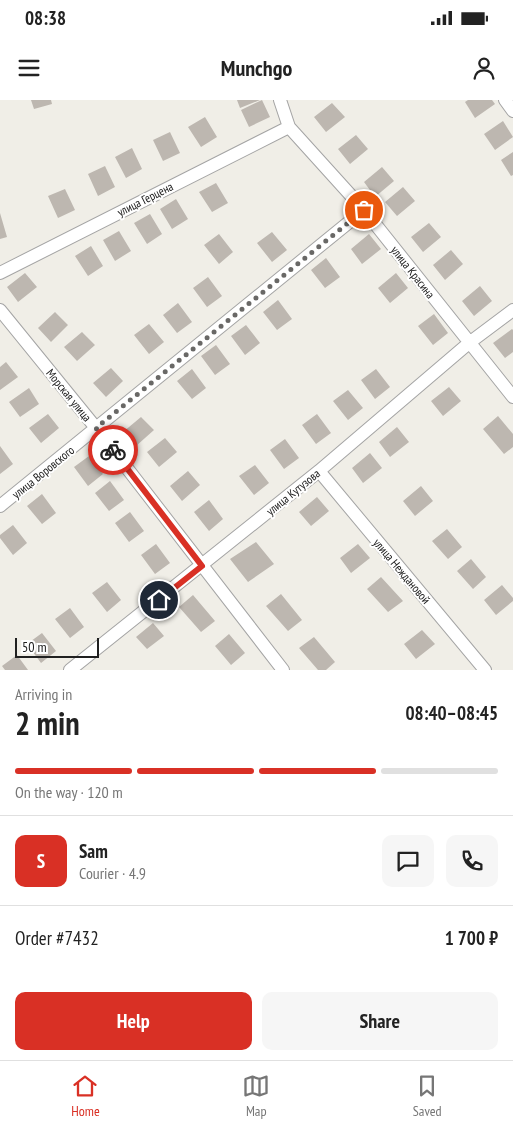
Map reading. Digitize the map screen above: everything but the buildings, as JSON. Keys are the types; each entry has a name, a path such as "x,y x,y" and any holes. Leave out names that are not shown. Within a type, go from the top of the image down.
{"street":[{"name":"улица Красина","path":"280,100 290,126 364,210 513,397"},
{"path":"505,100 513,111"},
{"name":"улица Герцена","path":"0,273 290,126"},
{"name":"улица Воровского","path":"0,506 364,210"},
{"name":"Морская улица","path":"0,310 96,428 284,670"},
{"name":"улица Кутузова","path":"72,670 319,471 469,343 513,310"},
{"name":"улица Неждановой","path":"319,471 485,670"}],"way so far":[{"path":"113,450 96,428 364,210"}],"route":[{"path":"113,450 202,566 159,600"}]}
